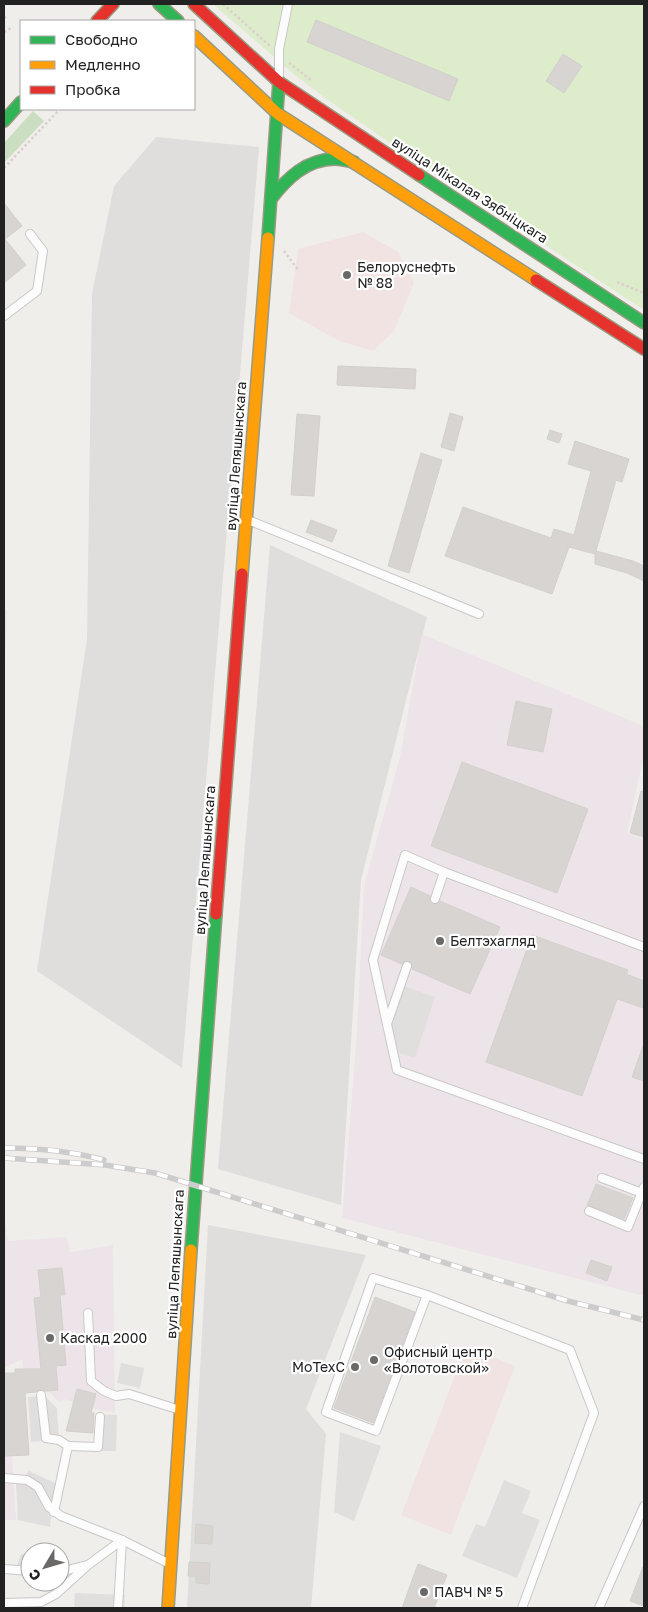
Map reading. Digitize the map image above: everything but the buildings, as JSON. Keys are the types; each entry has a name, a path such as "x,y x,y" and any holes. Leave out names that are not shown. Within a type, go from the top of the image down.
{"main road":[{"path":"98,20 113,4"},
{"path":"159,4 177,20"},
{"path":"194,4 279,82"},
{"path":"195,37 278,114 644,349"},
{"name":"вуліца Лепяшынскага","path":"168,1608 195,1186 279,82"},
{"name":"вуліца Мікалая Зябніцкага","path":"279,82 644,323"},
{"path":"4,121 20,103"},
{"path":"271,199 284,182 307,166 334,159 354,162"}],"lane":[{"path":"279,82 279,49 288,4"},
{"path":"4,316 37,291 43,251 30,234"},
{"path":"246,520 479,614"},
{"path":"644,947 444,872 405,855 373,960 397,1070 644,1159"},
{"path":"435,899 444,872"},
{"path":"387,1024 407,966"},
{"path":"589,1211 628,1227 643,1190 602,1178"},
{"path":"427,1296 376,1431 326,1412 374,1278 427,1296 570,1350 594,1413 522,1608"},
{"path":"88,1313 91,1380 104,1391 116,1396 129,1394 182,1410"},
{"path":"41,1395 46,1438 59,1440 68,1446 98,1447 100,1417"},
{"path":"54,1512 68,1446"},
{"path":"4,1478 27,1480 38,1487 49,1507 54,1512 122,1540 172,1565"},
{"path":"599,1608 644,1506"},
{"path":"4,1603 41,1602 56,1594 88,1564 122,1540"},
{"path":"118,1608 122,1540"},
{"path":"70,1569 88,1564"},
{"path":"4,1569 20,1570"}],"path":[{"path":"223,4 274,50"},
{"path":"4,32 13,27"},
{"path":"4,168 59,110"},
{"path":"285,243 284,252 298,270"}],"shaded area":[{"path":"156,137 259,147 182,1068 37,971 87,639 92,294 114,186"},
{"path":"363,232 398,252 414,283 394,331 373,351 339,341 289,313 298,249"},
{"path":"270,545 427,617 361,880 341,1205 218,1169"},
{"path":"4,609 6,609 7,613 4,699"},
{"path":"422,634 644,726 644,754 627,834 644,839 644,1296 342,1218 357,1032 364,885 400,757"},
{"path":"401,985 435,997 415,1058 393,1051 387,1024"},
{"path":"4,1213 8,1241 67,1237 70,1252 113,1245 115,1413 91,1408 64,1399 60,1403 49,1392 37,1392 37,1380 25,1380 22,1359 4,1368"},
{"path":"208,1225 366,1255 306,1409 326,1434 311,1608 187,1608"},
{"path":"466,1347 515,1366 451,1535 401,1515"},
{"path":"121,1363 144,1368 140,1388 117,1383"},
{"path":"25,1393 29,1455 12,1456 16,1520 4,1520 4,1394"},
{"path":"45,1396 57,1408 59,1440 31,1442 28,1397"},
{"path":"98,1414 117,1415 116,1451 97,1451"},
{"path":"340,1432 381,1446 354,1521 334,1512"},
{"path":"29,1471 55,1483 50,1527 18,1520 16,1484"},
{"path":"504,1480 531,1491 522,1513 540,1520 517,1578 462,1556 476,1524 485,1527"},
{"path":"75,1593 125,1595 124,1608 74,1608"}],"green space":[{"path":"213,4 644,4 644,310 408,155 325,98 296,76"},
{"path":"33,111 44,121 4,163 4,143"}],"railway":[{"path":"4,1148 54,1151 104,1160"},
{"path":"4,1158 105,1165 155,1173 568,1301 644,1320"}],"traffic: fast":[{"path":"159,4 177,20"},
{"path":"268,238 279,82"},
{"path":"4,121 20,103"},
{"path":"271,199 298,171 315,162 337,159 354,162"},
{"path":"419,175 644,323"},
{"path":"191,1250 216,914"}],"traffic: slow":[{"path":"195,37 278,114 536,280"},
{"path":"242,574 268,238"},
{"path":"168,1608 191,1250"}],"traffic: jam":[{"path":"98,20 113,4"},
{"path":"194,4 279,82 419,175"},
{"path":"536,280 644,349"},
{"path":"216,914 242,574"}],"place":[{"name":"Белоруснефть № 88","path":"347,275"},
{"name":"Белтэхагляд","path":"440,941"},
{"name":"Каскад 2000","path":"50,1338"},
{"name":"Офисный центр «Волотовской»","path":"374,1360"},
{"name":"MoTexC","path":"355,1367"},
{"name":"ПАВЧ № 5","path":"424,1592"}]}
